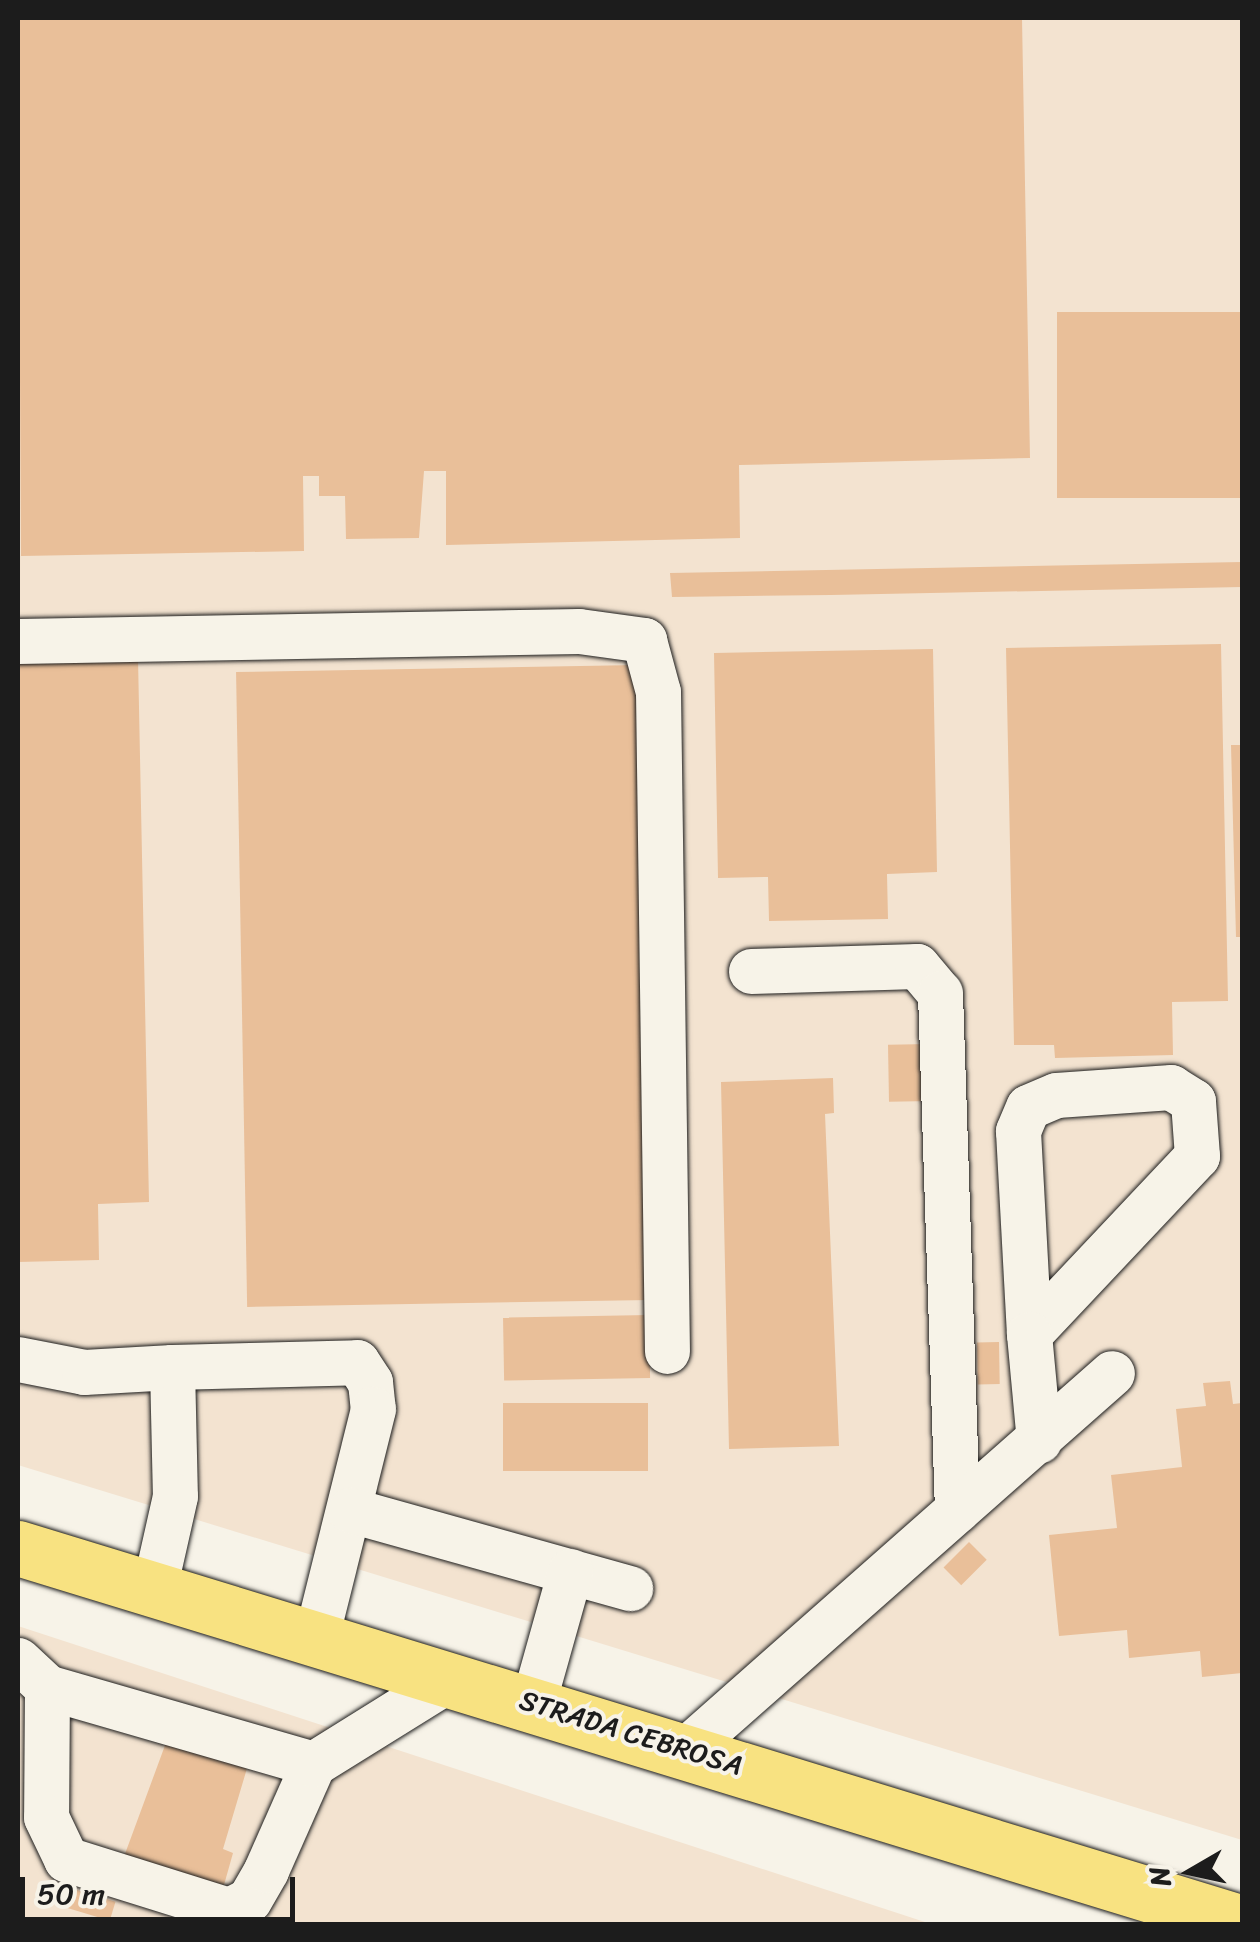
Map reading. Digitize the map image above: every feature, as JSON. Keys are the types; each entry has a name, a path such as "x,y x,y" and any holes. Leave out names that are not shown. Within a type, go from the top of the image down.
{"main road":[{"name":"STRADA CEBROSA","path":"18,1548 1242,1922"}],"lane":[{"path":"18,641 578,632 644,640 658,692 667,1351"},
{"path":"750,972 917,966 940,993 957,1510"},
{"path":"1028,1334 1197,1156 1193,1101 1172,1087 1056,1095 1028,1107 1018,1131 1028,1334 1039,1440"},
{"path":"18,1360 84,1372 357,1362 373,1408 316,1638"},
{"path":"154,1589 175,1496 172,1367"},
{"path":"686,1750 1112,1373"},
{"path":"350,1510 630,1588"},
{"path":"534,1704 570,1571"},
{"path":"313,1764 32,1674 46,1817 66,1859 229,1910 249,1900 313,1764 451,1678"}],"shaded area":[{"path":"18,18 1242,18 1242,1840 18,1465"},
{"path":"18,1626 931,1924 18,1924"}],"building":[{"path":"18,18 1022,18 1030,458 739,465 740,538 446,545 446,471 424,471 419,538 346,539 345,496 319,496 319,476 303,476 304,551 21,556"},
{"path":"1057,312 1242,312 1242,498 1057,498"},
{"path":"1242,562 1242,587 831,595 672,597 670,573"},
{"path":"1221,644 1228,1001 1172,1002 1173,1055 1055,1058 1054,1045 1014,1045 1006,648"},
{"path":"933,649 937,872 887,874 888,919 769,921 768,877 718,878 714,653"},
{"path":"138,658 149,1202 98,1204 99,1260 18,1262 18,661"},
{"path":"638,665 649,1300 247,1307 236,672"},
{"path":"1231,745 1242,745 1242,937 1236,937"},
{"path":"930,1044 931,1101 889,1102 888,1045"},
{"path":"833,1078 834,1113 825,1114 839,1446 729,1449 721,1082"},
{"path":"649,1315 650,1378 504,1381 503,1318"},
{"path":"977,1342 999,1342 1000,1384 978,1384"},
{"path":"1230,1381 1233,1404 1242,1403 1242,1673 1202,1677 1200,1651 1129,1658 1127,1630 1059,1636 1049,1535 1117,1528 1111,1475 1182,1467 1176,1409 1206,1406 1203,1383"},
{"path":"503,1403 648,1403 648,1471 503,1471"},
{"path":"969,1542 987,1560 961,1585 944,1567"},
{"path":"167,1740 248,1765 223,1849 233,1853 224,1885 122,1862"},
{"path":"61,1885 116,1902 110,1921 55,1904"}]}
